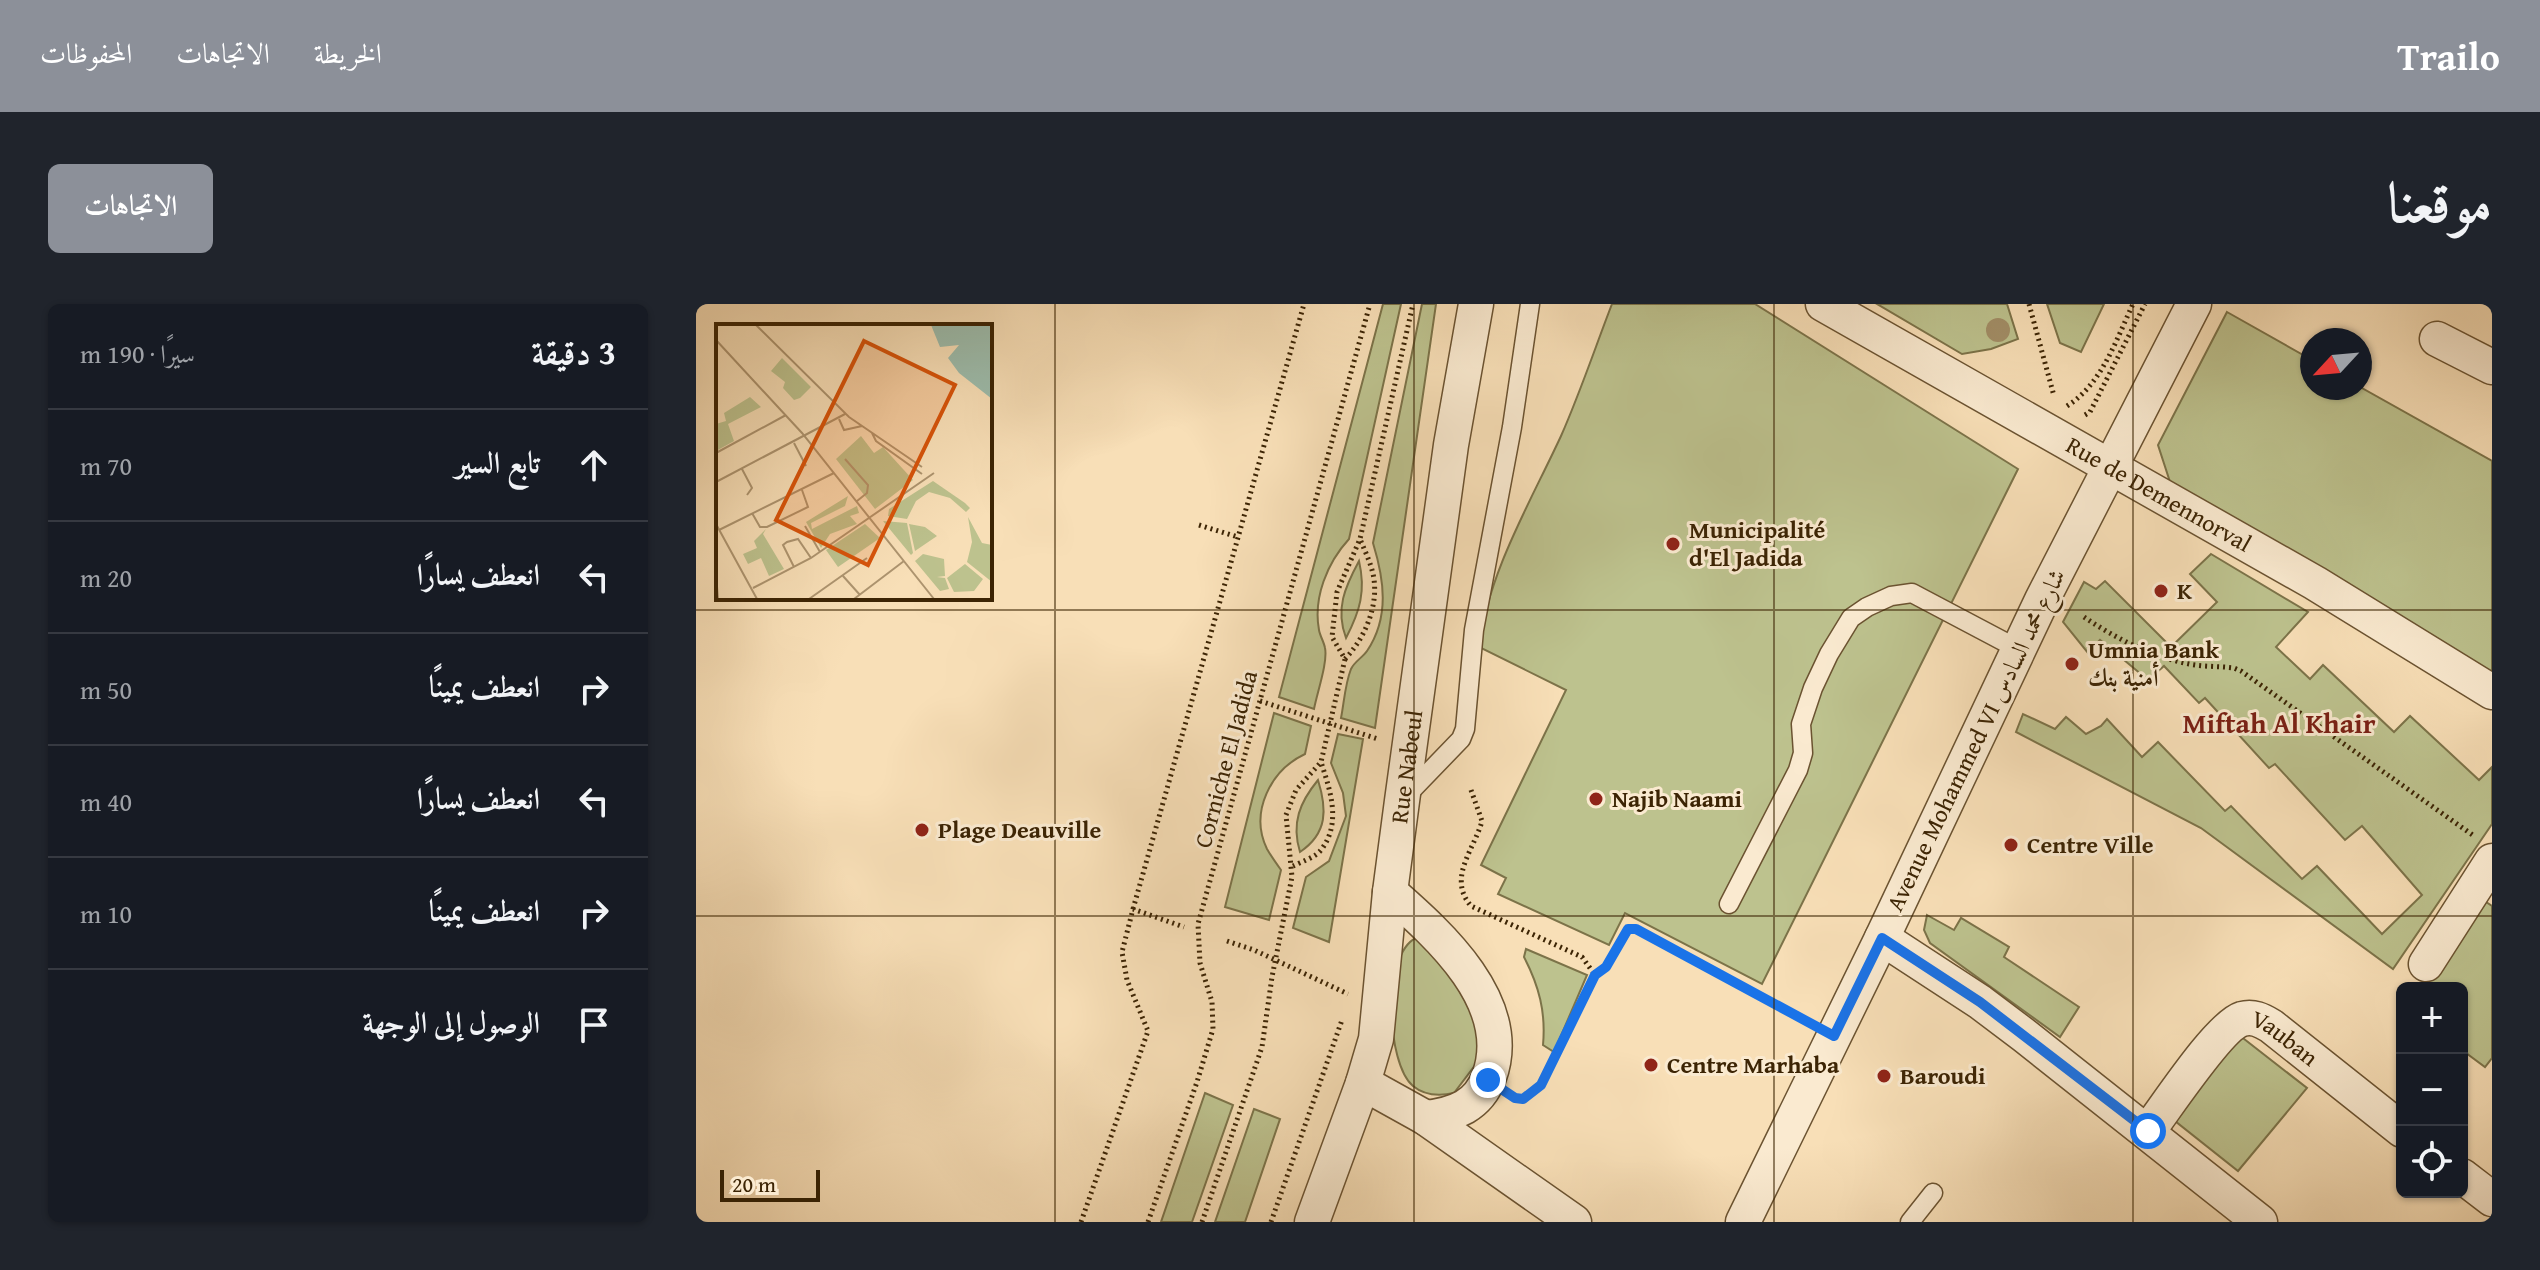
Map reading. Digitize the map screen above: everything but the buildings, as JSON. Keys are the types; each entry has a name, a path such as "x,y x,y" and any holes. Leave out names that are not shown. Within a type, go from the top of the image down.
{"street":[{"name":"Rue Nabeul","path":"1312,1222 1376,1039 1402,801 1451,445 1476,304"},
{"name":"Rue de Demennorval","path":"1823,304 2068,434 2111,468 2315,583 2492,692"},
{"name":"Avenue Mohammed VI شارع محمد السادس","path":"1743,1222 1882,938 2018,649 2194,304"},
{"path":"2437,339 2492,367"},
{"path":"2426,964 2486,851"},
{"path":"1390,892 1447,945 1475,985 1495,1030 1496,1058 1485,1089 1471,1105 1450,1114 1426,1118"},
{"path":"1882,938 1992,1011 2260,1222"},
{"name":"Vauban","path":"2148,1131 2212,1045 2232,1024 2246,1018 2259,1019 2271,1026 2397,1126"},
{"path":"1363,1083 1426,1118 1574,1222"},
{"path":"2468,1181 2492,1199"}],"lane":[{"path":"1402,801 1461,739 1465,729 1474,630 1512,427 1530,304"},
{"path":"1729,904 1798,770 1803,753 1801,724 1813,688 1851,618 1891,596 1912,593 2018,649"},
{"path":"1910,1222 1933,1193"}],"path":[{"path":"1081,1222 1148,1031 1127,980 1122,952 1304,304"},
{"name":"Corniche El Jadida","path":"1148,1222 1213,1029 1212,1002 1200,963 1198,924 1370,304"},
{"path":"1345,659 1332,637 1337,592 1360,539 1413,304"},
{"path":"2029,304 2068,434 2090,412 2145,304"},
{"path":"2059,410 2090,388 2104,366 2133,304"},
{"path":"1199,525 1238,537"},
{"path":"1202,1222 1262,1047 1293,866 1286,815 1296,790 1321,762 1345,659 1360,643 1374,593 1372,571 1360,539"},
{"path":"2084,617 2110,635 2164,657 2185,664 2241,671 2486,851"},
{"path":"1260,701 1390,743"},
{"path":"1293,866 1321,851 1331,828 1333,800 1321,762"},
{"path":"1471,790 1482,821 1461,870 1464,898 1471,906 1582,957 1595,975"},
{"path":"1133,909 1184,927"},
{"path":"1488,1080 1515,1098 1523,1099 1541,1085 1595,975 1606,967 1624,932 1636,929 1834,1036"},
{"path":"1227,941 1349,995"}],"green space":[{"path":"1383,304 1401,304 1349,539 1328,570 1320,593 1319,630 1326,654 1314,709 1279,697"},
{"path":"1422,304 1436,304 1375,728 1341,718 1351,669 1374,638 1382,611 1382,584 1373,543"},
{"path":"1612,304 1755,304 2018,469 1762,984 1625,913 1609,945 1498,894 1506,878 1481,865 1566,690 1479,647 1484,619 1501,565 1568,420"},
{"path":"1877,304 2007,304 2018,339 1991,349 1962,354"},
{"path":"2047,304 2104,304 2081,352 2060,343"},
{"path":"2227,312 2300,353 2300,400 2372,400 2372,394 2492,461 2492,676 2172,488 2158,445"},
{"path":"2211,554 2308,612 2276,647 2310,679 2323,665 2394,732 2410,716 2479,780 2492,767 2492,824 2393,969 2201,828 2016,732 2023,714 2055,729 2066,717 2086,734 2107,719 2142,757 2158,742 2225,811 2231,806 2302,879 2317,866 2382,934 2422,895 2362,826 2345,840 2275,764 2269,768 2205,698 2199,703 2164,666 2148,680 2100,640 2088,653 2063,622 2084,582 2096,589 2105,581 2171,647 2217,602 2190,574"},
{"path":"1359,561 1362,582 1360,601 1346,638 1341,617 1343,598"},
{"path":"1274,713 1311,726 1305,754 1282,770 1273,781 1262,807 1262,835 1281,870 1269,920 1225,907"},
{"path":"1338,734 1363,739 1329,942 1293,928 1306,877 1329,861 1346,816 1343,793 1331,763"},
{"path":"1318,780 1323,820 1316,837 1300,852 1296,832 1299,813 1306,796"},
{"path":"2480,898 2492,906 2492,1058 2485,1067 2468,1054 2468,982 2424,982"},
{"path":"1927,915 1954,930 1961,918 2009,947 2004,957 2079,1007 2060,1037 1930,943 1924,930"},
{"path":"1416,938 1433,944 1479,1025 1479,1060 1454,1093 1433,1094 1413,1086 1404,1074 1397,1055 1393,1033 1393,986 1397,965 1405,948"},
{"path":"1526,949 1587,975 1554,1052 1543,1045 1542,1010 1534,978 1524,957"},
{"path":"2239,1035 2307,1088 2238,1171 2170,1117"},
{"path":"1205,1093 1233,1105 1192,1222 1161,1222"},
{"path":"1254,1109 1280,1119 1245,1222 1215,1222"}],"place":[{"name":"Municipalité d'El Jadida","path":"1673,544"},
{"name":"K","path":"2161,591"},
{"name":"Umnia Bank أمنية بنك","path":"2072,664"},
{"name":"Najib Naami","path":"1596,799"},
{"name":"Plage Deauville","path":"922,830"},
{"name":"Centre Ville","path":"2011,845"},
{"name":"Centre Marhaba","path":"1651,1065"},
{"name":"Baroudi","path":"1884,1076"}],"district":[{"name":"Miftah Al Khair","path":"2279,723"}],"route":[{"path":"1488,1080 1515,1098 1523,1099 1541,1085 1595,975 1606,967 1628,929 1636,929 1834,1036 1882,938 1980,1002 2148,1131"}]}
